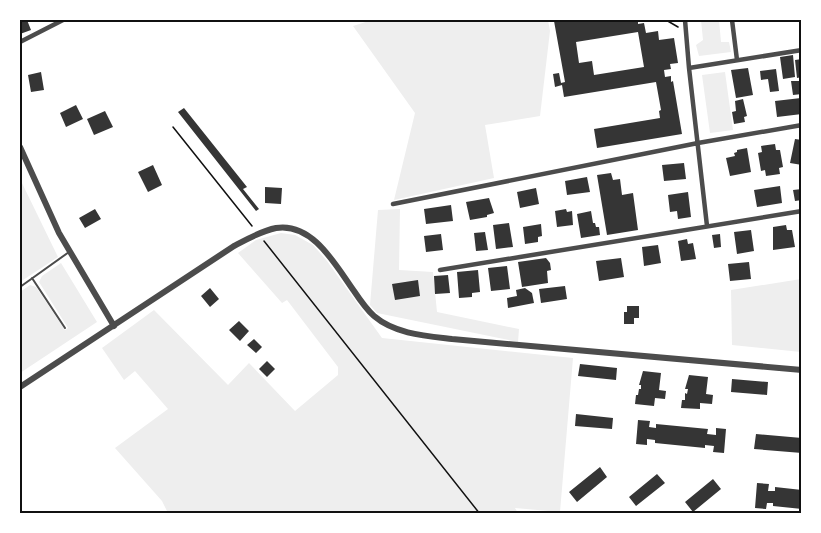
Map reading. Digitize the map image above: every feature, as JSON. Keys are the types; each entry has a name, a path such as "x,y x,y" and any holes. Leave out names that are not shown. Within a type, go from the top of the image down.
{"street":[{"path":"20,42 63,20"},
{"path":"685,20 707,226"},
{"path":"732,20 737,60"},
{"path":"689,68 801,50"},
{"path":"393,204 698,143 801,125"},
{"path":"20,147 69,252 114,326"},
{"path":"440,270 801,211"},
{"path":"20,387 193,272 249,238 266,231 288,228 308,236 322,249 374,316 391,327 405,332 452,339 801,370"}],"lane":[{"path":"20,286 69,252"},
{"path":"32,278 65,328"}],"path":[{"path":"666,20 686,33"},
{"path":"173,127 253,228"},
{"path":"261,237 480,513"}],"shaded area":[{"path":"372,20 548,20 550,31 540,116 485,125 494,178 394,200 415,113 353,26"},
{"path":"701,20 719,20 721,42 729,42 731,52 699,56 696,45 703,40"},
{"path":"725,72 733,130 710,133 702,75"},
{"path":"20,179 58,257 20,282"},
{"path":"400,209 399,270 433,272 437,312 519,329 518,342 377,313 370,305 378,210"},
{"path":"281,233 295,235 313,245 382,338 573,358 560,512 515,508 518,513 168,513 162,501 115,448 168,409 135,371 124,380 102,348 154,310 228,385 249,363 295,411 338,375 338,367 287,300 282,303 238,253 256,240"},
{"path":"61,263 97,322 20,373 20,292 30,285 36,287 65,330 68,328 39,282 42,276"},
{"path":"801,279 801,352 732,345 731,290"}],"building":[{"path":"20,20 27,20 31,30 20,34"},
{"path":"638,20 638,24 644,23 646,33 658,31 659,40 674,38 678,63 670,64 671,69 664,70 665,77 671,76 671,82 673,81 682,134 597,148 594,129 660,118 659,111 661,110 656,82 564,97 562,85 555,87 553,74 559,73 561,83 565,82 554,21","holes":["638,32 644,67 594,75 592,61 579,63 576,42"]},
{"path":"793,55 795,77 783,79 780,57"},
{"path":"802,59 802,77 797,78 795,60"},
{"path":"748,68 753,95 736,98 731,70"},
{"path":"776,69 779,91 770,92 768,79 761,80 760,71"},
{"path":"41,72 44,90 31,92 28,75"},
{"path":"791,81 802,81 802,94 793,95"},
{"path":"801,98 802,114 777,117 775,101"},
{"path":"743,99 747,116 744,117 745,122 734,124 732,112 736,111 735,101"},
{"path":"76,105 83,119 66,127 60,113"},
{"path":"184,108 247,187 243,189 259,209 256,211 178,112"},
{"path":"105,111 113,127 94,135 87,119"},
{"path":"795,139 802,140 802,165 790,163"},
{"path":"775,144 776,150 780,150 783,167 779,168 780,174 766,176 765,170 761,171 758,153 762,152 761,146"},
{"path":"747,148 751,172 730,176 726,158 735,156 734,153 737,150"},
{"path":"684,163 686,179 664,181 662,165"},
{"path":"153,165 162,185 148,192 138,172"},
{"path":"611,173 613,180 620,179 622,195 633,193 638,230 607,235 597,175"},
{"path":"587,177 590,192 567,195 565,181"},
{"path":"780,186 782,203 757,207 754,190"},
{"path":"265,187 282,188 281,204 265,203"},
{"path":"536,188 539,204 520,208 517,192"},
{"path":"802,189 802,200 795,201 793,190"},
{"path":"688,192 691,217 678,219 677,211 670,212 668,195"},
{"path":"489,198 494,213 487,217 470,220 466,202"},
{"path":"451,205 453,221 426,224 424,209"},
{"path":"95,209 101,219 85,228 79,218"},
{"path":"566,209 567,212 572,211 573,225 557,227 555,211"},
{"path":"591,211 593,223 599,227 600,235 581,238 577,214"},
{"path":"509,223 513,247 496,249 493,225"},
{"path":"541,224 542,236 538,237 538,242 525,244 523,227"},
{"path":"786,225 787,230 792,230 795,247 773,250 773,227"},
{"path":"751,230 754,251 737,254 734,232"},
{"path":"485,232 488,250 476,251 474,233"},
{"path":"441,234 443,250 426,252 424,236"},
{"path":"720,234 721,247 714,248 712,235"},
{"path":"687,239 688,244 693,243 696,259 681,261 678,241"},
{"path":"658,245 661,263 644,266 642,247"},
{"path":"546,258 551,270 547,271 548,283 522,287 518,262"},
{"path":"621,258 624,277 599,281 596,261"},
{"path":"749,262 751,279 730,281 728,264"},
{"path":"507,266 510,289 491,291 488,268"},
{"path":"478,270 480,292 472,293 472,297 459,298 457,272"},
{"path":"448,275 450,293 435,294 434,276"},
{"path":"418,280 420,296 395,300 392,284"},
{"path":"565,286 567,299 541,303 539,289"},
{"path":"210,288 219,299 210,307 201,296"},
{"path":"525,288 532,293 534,303 508,308 507,298 517,296 516,290"},
{"path":"627,306 639,306 639,318 634,318 634,324 624,324 624,312 627,312"},
{"path":"239,321 249,331 240,341 229,330"},
{"path":"254,339 262,347 256,353 247,345"},
{"path":"267,361 275,369 267,377 259,369"},
{"path":"580,364 617,368 616,380 578,376"},
{"path":"643,371 661,373 659,390 666,391 665,399 655,398 654,406 635,404 636,395 641,389 639,385"},
{"path":"689,375 708,377 706,394 713,395 712,404 700,403 700,409 681,408 682,400 685,400 685,393 687,394 688,389 685,389"},
{"path":"732,379 768,382 767,395 731,392"},
{"path":"576,414 613,418 612,429 575,426"},
{"path":"638,420 650,421 649,427 656,428 656,424 708,429 707,434 716,435 716,428 726,429 724,453 713,452 714,446 705,445 705,448 655,443 655,440 647,439 647,445 636,444"},
{"path":"756,434 802,438 802,453 754,449"},
{"path":"600,467 607,477 577,502 569,492"},
{"path":"657,474 665,483 636,506 629,497"},
{"path":"713,479 721,489 693,512 685,502"},
{"path":"757,483 769,484 768,491 775,491 775,487 802,490 802,509 773,506 773,503 767,503 766,509 755,508"}]}
